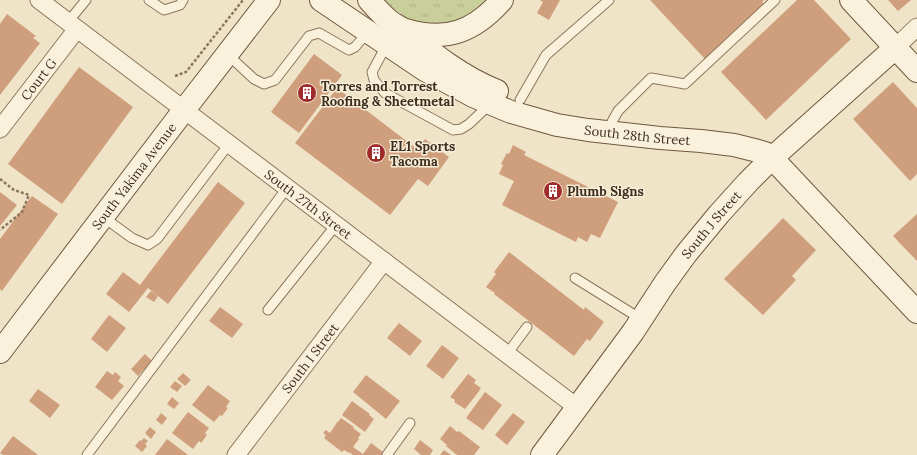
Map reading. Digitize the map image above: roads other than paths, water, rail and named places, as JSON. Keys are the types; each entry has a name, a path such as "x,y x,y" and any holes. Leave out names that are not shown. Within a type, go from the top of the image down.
{"street":[{"name":"South 27th Street","path":"39,0 578,408"},
{"name":"South 28th Street","path":"322,0 425,70 473,96 511,112 557,125 597,131 734,145 765,153 772,158 917,312"},
{"path":"370,0 378,11 390,21 460,72 487,86 597,131"},
{"path":"402,29 431,36 447,35 467,29 475,24 495,8 502,0"},
{"path":"851,0 917,71"},
{"name":"South Yakima Avenue","path":"0,352 268,1"},
{"name":"Court G","path":"0,129 72,25"},
{"name":"South J Street","path":"542,455 633,332 686,254 738,192 772,158 917,27"},
{"name":"South I Street","path":"236,455 384,261"}],"lane":[{"path":"72,25 86,0"},
{"path":"149,0 164,10 180,5 183,0"},
{"path":"520,100 546,55 609,0"},
{"path":"597,131 651,78 685,84 775,0"},
{"path":"227,54 254,79 264,84 275,80 309,36 319,33 349,50 355,47 368,32"},
{"path":"387,44 372,72 374,80 385,93 453,130 461,129 469,124 490,104"},
{"path":"103,217 132,238 148,245 157,239 229,144"},
{"path":"87,455 287,188"},
{"path":"268,310 336,225"},
{"path":"575,278 641,319"},
{"path":"507,354 527,327"},
{"path":"387,455 410,423"}],"place":[{"name":"Torres and Torrest Roofing & Sheetmetal","path":"307,93"},
{"name":"EL1 Sports Tacoma","path":"376,153"},
{"name":"Plumb Signs","path":"553,191"}]}
